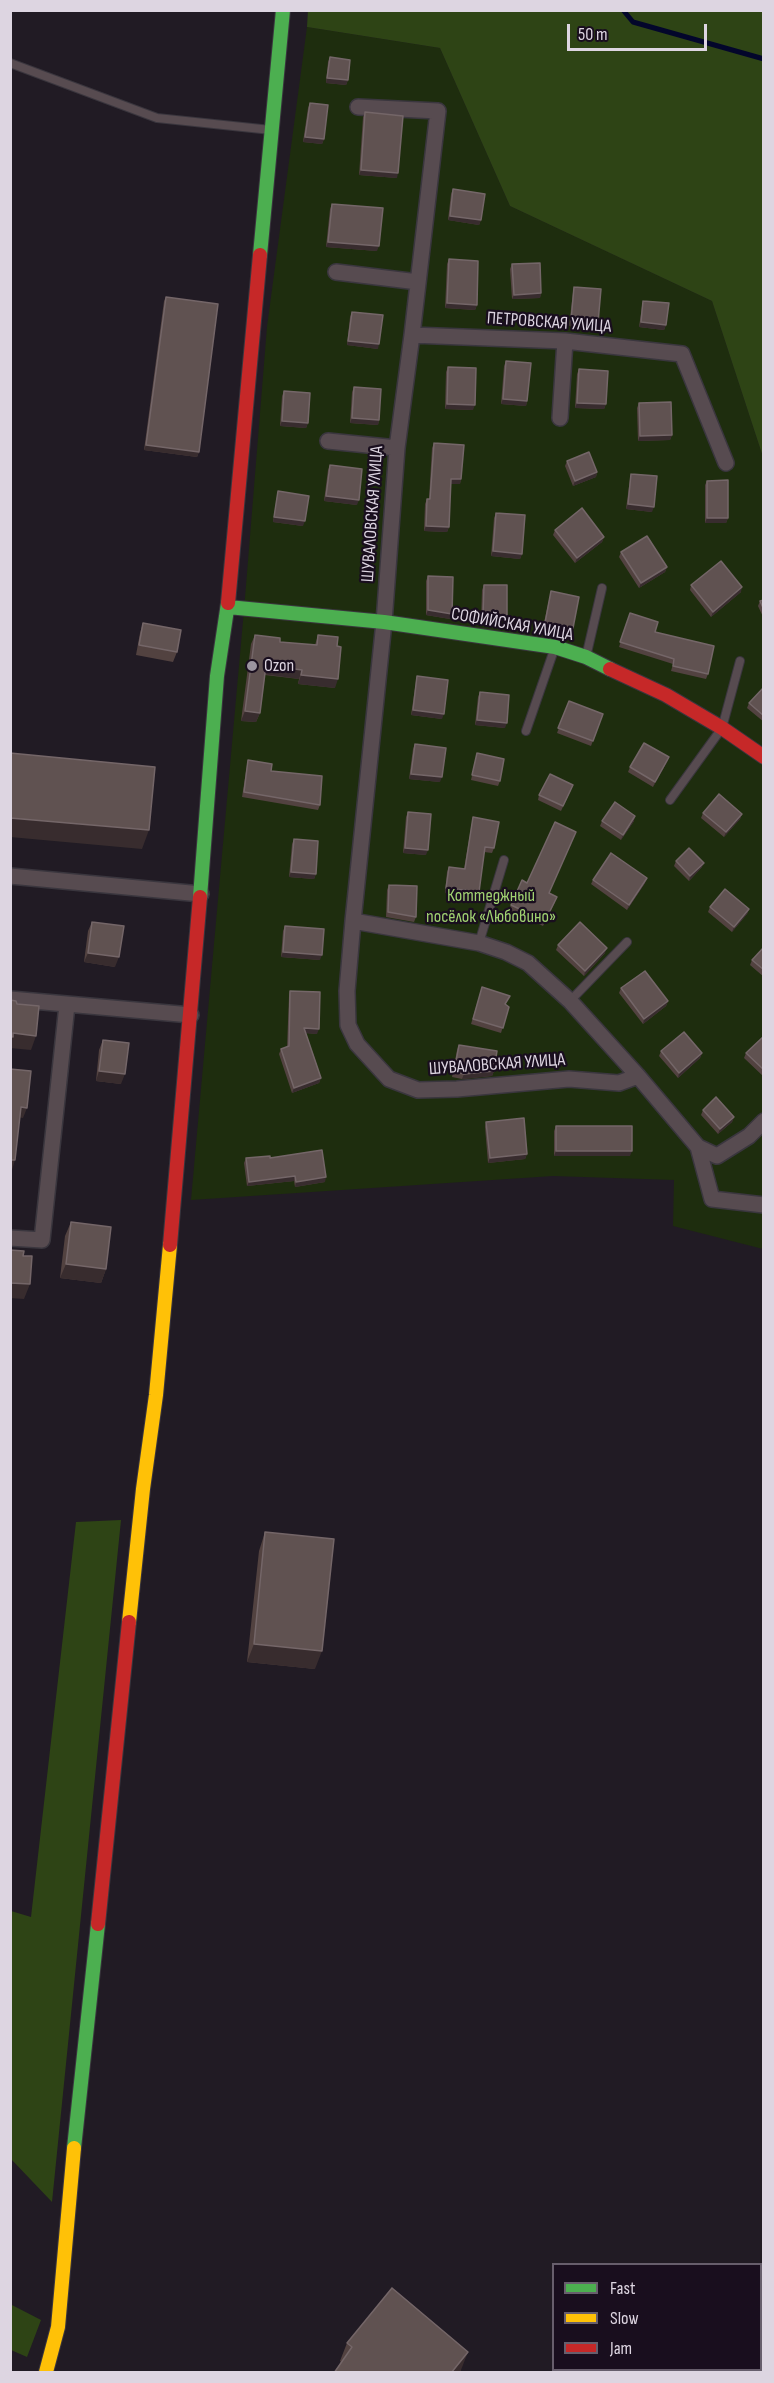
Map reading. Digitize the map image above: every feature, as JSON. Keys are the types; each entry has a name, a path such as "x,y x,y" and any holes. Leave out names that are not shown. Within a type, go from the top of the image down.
{"street":[{"path":"46,2373 58,2327 71,2178 136,1548 156,1395 191,1015 217,676 228,607 283,10"},
{"name":"ШУВАЛОВСКАЯ УЛИЦА","path":"358,107 438,111 397,448 384,622 352,921 347,991 348,1024 357,1044 389,1079 418,1090 569,1079 619,1083 638,1076"},
{"path":"336,272 418,282"},
{"name":"ПЕТРОВСКАЯ УЛИЦА","path":"412,335 565,341 682,354 726,463"},
{"path":"561,418 565,341"},
{"path":"327,441 397,448"},
{"name":"СОФИЙСКАЯ УЛИЦА","path":"228,607 384,622 555,647 586,657 666,696 722,728 764,757"},
{"path":"10,876 201,894"},
{"path":"352,921 479,943 506,952 528,963 570,1001 698,1147 717,1156 749,1136 764,1121"},
{"path":"10,999 191,1015"},
{"path":"10,1238 42,1240 67,1005"},
{"path":"698,1147 712,1199 764,1204"}],"lane":[{"path":"10,63 157,118 272,130"},
{"path":"586,657 602,588"},
{"path":"526,731 555,647"},
{"path":"670,800 722,728 740,661"},
{"path":"479,943 504,860"},
{"path":"570,1001 627,942"}],"green space":[{"path":"308,10 763,11 763,457 712,301 510,206 440,48 307,27"},
{"name":"Коттеджный посёлок «Любовино»","path":"307,27 440,48 510,206 712,301 763,457 763,1249 673,1226 674,1180 553,1176 191,1200 267,327"},
{"path":"121,1520 52,2202 11,2159 11,1911 31,1917 76,1522"},
{"path":"10,2304 41,2320 27,2357 11,2350"}],"building":[{"path":"330,57 350,60 348,80 327,78"},
{"path":"310,103 328,105 324,139 305,137"},
{"path":"365,112 403,116 398,173 361,170"},
{"path":"453,189 485,194 481,220 450,216"},
{"path":"332,204 383,208 379,246 328,242"},
{"path":"449,259 478,261 477,305 447,303"},
{"path":"540,263 541,293 514,295 512,264"},
{"path":"574,287 601,289 598,323 571,321"},
{"path":"166,297 218,304 199,452 146,445"},
{"path":"643,301 669,303 666,325 641,322"},
{"path":"352,312 383,315 379,344 348,341"},
{"path":"506,361 531,363 527,401 503,399"},
{"path":"448,367 476,368 475,405 447,404"},
{"path":"579,369 608,371 606,404 577,403"},
{"path":"354,387 381,389 379,420 352,418"},
{"path":"284,391 310,393 308,423 282,421"},
{"path":"671,402 672,435 640,436 639,403"},
{"path":"434,443 464,445 461,479 451,479 449,527 426,526"},
{"path":"589,452 597,472 575,481 567,461"},
{"path":"330,465 362,469 359,500 326,496"},
{"path":"631,474 657,476 654,507 628,504"},
{"path":"728,480 728,518 707,518 707,481"},
{"path":"278,491 309,496 305,521 274,517"},
{"path":"582,508 604,537 577,558 555,530"},
{"path":"496,513 525,515 522,554 493,551"},
{"path":"647,536 667,567 641,583 621,552"},
{"path":"721,561 742,587 713,612 691,585"},
{"path":"428,576 453,577 452,614 428,610"},
{"path":"484,585 507,585 507,616 483,615"},
{"path":"551,591 579,597 573,628 545,623"},
{"path":"630,613 658,622 655,632 714,646 708,674 673,666 674,659 620,642"},
{"path":"143,623 181,630 177,652 139,645"},
{"path":"255,635 280,638 280,642 317,645 318,635 338,637 337,646 341,647 338,679 301,675 302,670 266,665 260,713 245,711"},
{"path":"417,676 448,680 444,714 413,710"},
{"path":"764,687 764,716 749,703"},
{"path":"480,692 509,695 507,723 477,720"},
{"path":"569,701 603,714 593,741 558,728"},
{"path":"644,743 669,757 655,782 630,767"},
{"path":"415,744 446,748 442,777 411,774"},
{"path":"10,753 155,767 149,830 10,818"},
{"path":"477,753 504,759 500,781 472,775"},
{"path":"248,760 272,764 271,771 322,776 320,805 244,792"},
{"path":"550,774 573,785 563,806 539,795"},
{"path":"719,794 742,814 726,832 703,813"},
{"path":"615,802 635,816 623,835 602,821"},
{"path":"408,812 431,814 428,850 405,848"},
{"path":"473,817 499,822 494,848 485,847 479,892 446,888 449,867 465,869"},
{"path":"555,822 576,832 549,893 557,897 545,921 511,905 522,880 527,883"},
{"path":"294,839 318,841 316,874 291,872"},
{"path":"689,848 704,863 690,876 676,861"},
{"path":"611,853 647,878 629,905 593,880"},
{"path":"389,885 417,886 416,917 388,912"},
{"path":"725,889 749,909 734,927 710,907"},
{"path":"92,922 124,926 119,957 88,953"},
{"path":"580,922 607,948 585,971 558,945"},
{"path":"285,926 324,929 322,955 283,952"},
{"path":"764,947 764,970 752,960"},
{"path":"645,971 668,1001 644,1019 621,988"},
{"path":"482,987 510,996 505,1004 509,1007 503,1028 473,1019"},
{"path":"290,991 320,992 319,1029 304,1028 321,1078 294,1088 281,1049 289,1046"},
{"path":"10,1000 16,1001 17,1004 39,1006 36,1036 13,1033 13,1037 10,1036"},
{"path":"684,1032 702,1053 679,1073 661,1051"},
{"path":"764,1036 764,1070 746,1053"},
{"path":"103,1040 129,1043 125,1074 99,1071"},
{"path":"459,1045 497,1051 494,1071 464,1074 454,1072"},
{"path":"10,1069 31,1071 27,1108 21,1107 15,1160 10,1160"},
{"path":"716,1097 734,1117 720,1129 703,1110"},
{"path":"524,1118 527,1154 490,1158 486,1122"},
{"path":"556,1126 632,1126 632,1151 556,1151"},
{"path":"322,1150 326,1177 296,1182 295,1176 249,1182 246,1158 270,1156 270,1158"},
{"path":"71,1222 111,1227 106,1269 66,1264"},
{"path":"10,1250 24,1251 23,1256 32,1256 30,1284 10,1283"},
{"path":"265,1532 334,1539 322,1651 254,1644"},
{"path":"392,2288 468,2352 451,2373 334,2373 352,2347 347,2343"}],"waterway":[{"path":"623,10 633,22 764,59"}],"traffic: fast":[{"path":"260,255 283,10"},
{"path":"200,897 217,676 228,603"},
{"path":"228,607 384,622 555,647 586,657 610,669"},
{"path":"74,2148 98,1924"}],"traffic: slow":[{"path":"129,1622 143,1489 156,1395 170,1245"},
{"path":"46,2372 58,2327 74,2148"}],"traffic: jam":[{"path":"228,603 260,255"},
{"path":"610,669 666,695 722,728 764,757"},
{"path":"170,1245 200,897"},
{"path":"98,1924 129,1622"}],"place":[{"name":"Ozon","path":"252,666"}]}
